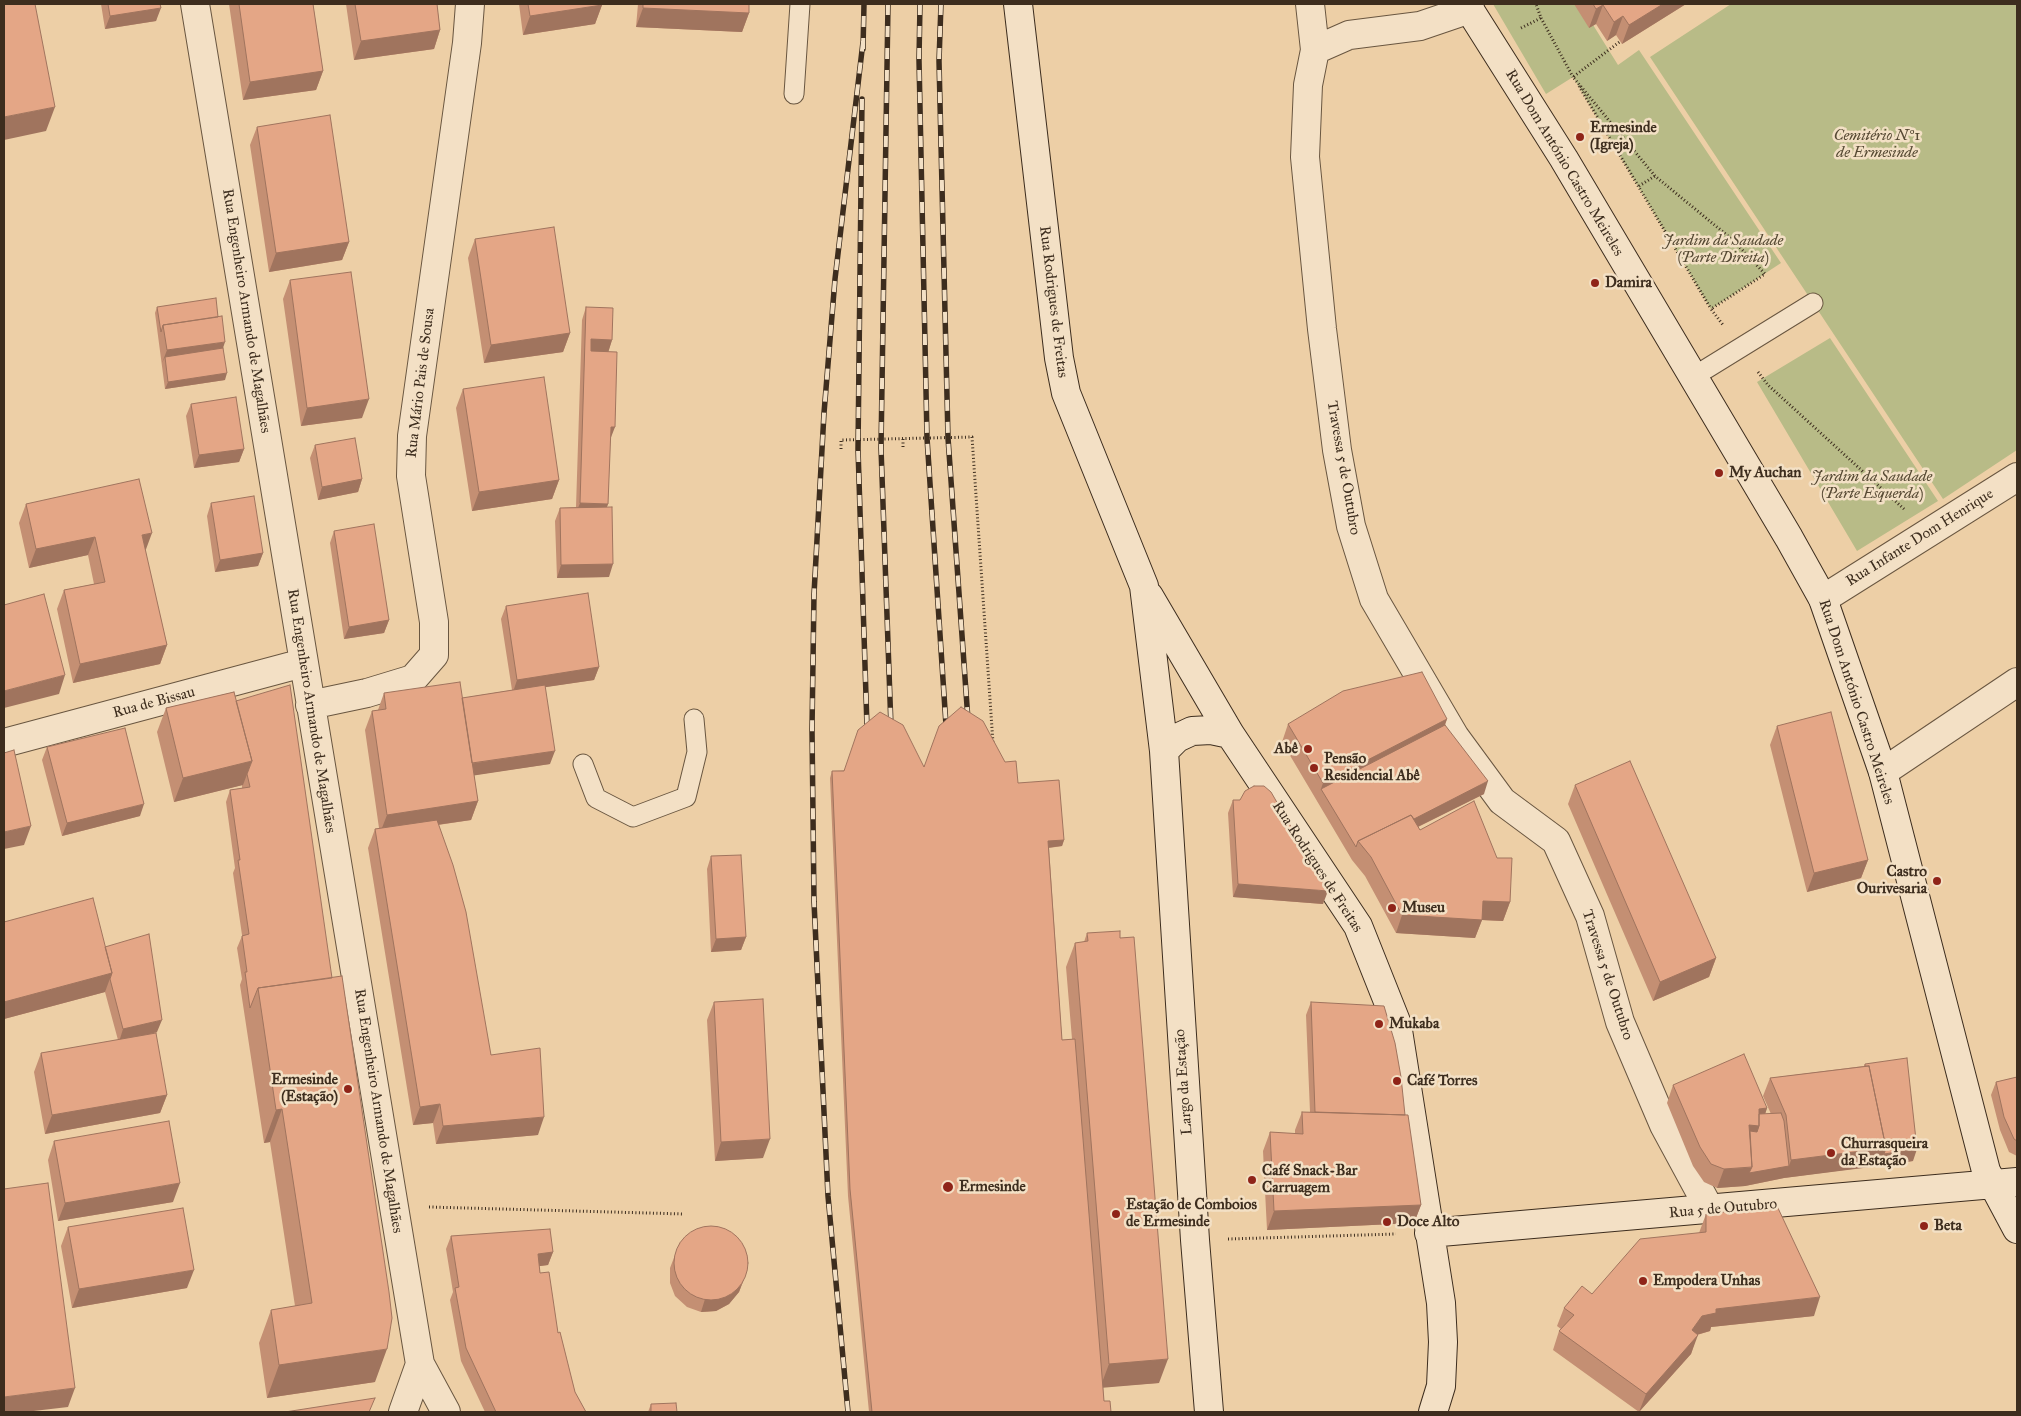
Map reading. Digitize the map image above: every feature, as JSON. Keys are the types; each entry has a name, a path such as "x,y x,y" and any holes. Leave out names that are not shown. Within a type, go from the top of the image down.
{"street":[{"name":"Rua Engenheiro Armando de Magalhães","path":"195,4 420,1364 446,1412"},
{"name":"Rua Mário Pais de Sousa","path":"310,705 367,693 413,679 434,655 434,622 411,476 412,436 467,43 470,4"},
{"name":"Rua Rodrigues de Freitas","path":"1018,4 1059,358 1066,393 1144,586 1230,734 1358,926 1398,1024 1441,1303 1443,1342 1441,1386 1433,1412"},
{"name":"Travessa 5 de Outubro","path":"1310,4 1315,50 1308,85 1305,157 1322,328 1337,450 1351,526 1374,599 1455,737 1496,793 1502,800 1556,841 1590,916 1620,1022 1664,1125 1710,1210"},
{"path":"1315,50 1349,35 1420,26 1468,7"},
{"name":"Rua Dom António Castro Meireles","path":"1468,7 1564,159 1823,599 1883,772 1986,1172 2004,1184 2017,1229"},
{"name":"Rua Infante Dom Henrique","path":"1823,599 2017,477"},
{"name":"Rua Rodrigues de Freitas","path":"1144,586 1164,751"},
{"name":"Rua de Bissau","path":"4,743 303,663"},
{"path":"1883,772 2017,682"},
{"path":"1164,751 1176,738 1192,731 1211,730 1230,734"},
{"name":"Largo da Estação","path":"1164,751 1195,1240 1209,1412"},
{"name":"Rua 5 de Outubro","path":"1429,1233 2004,1184"},
{"path":"403,1412 420,1364"}],"lane":[{"path":"794,94 800,4"},
{"path":"1693,377 1813,303"},
{"path":"584,764 596,798 633,817 686,797 696,752 694,719"}],"path":[{"path":"1536,4 1541,18 1573,77 1711,309 1768,385 1905,510"},
{"path":"1517,30 1541,18"},
{"path":"1573,77 1625,38"},
{"path":"1573,77 1655,176 1734,241 1765,274 1711,309"},
{"path":"1638,186 1655,176"},
{"path":"841,449 841,440 972,437 994,751"},
{"path":"903,439 903,447"},
{"path":"394,1206 684,1214"},
{"path":"1195,1240 1429,1233"}],"green space":[{"name":"Jardim da Saudade (Parte Direita)","path":"1493,4 1580,4 1618,65 1639,50 1781,263 1711,309 1573,77 1546,94"},
{"name":"Cemitério Nº1 de Ermesinde","path":"1731,4 2017,4 2017,450 1943,499 1650,57"},
{"name":"Jardim da Saudade (Parte Esquerda)","path":"1830,338 1938,501 1857,551 1757,382"}],"building":[{"path":"4,4 35,4 55,107 4,117"},
{"path":"108,4 160,4 161,8 110,16"},
{"path":"239,4 313,4 323,71 250,82"},
{"path":"355,4 437,4 440,30 361,41"},
{"path":"528,4 602,4 602,5 530,16"},
{"path":"643,4 749,4 749,13 643,8"},
{"path":"1593,4 1663,4 1629,25 1623,16 1614,22 1603,5 1596,9"},
{"path":"330,115 349,242 276,253 257,127"},
{"path":"554,227 570,333 491,345 475,239"},
{"path":"351,272 369,399 307,408 290,280"},
{"path":"216,298 218,317 163,325 161,332 157,307"},
{"path":"586,307 613,308 612,340 591,339 591,351 617,352 615,427 611,427 608,504 580,503"},
{"path":"222,316 225,342 167,350 163,325"},
{"path":"223,348 227,373 168,382 165,357"},
{"path":"544,377 559,480 479,492 463,389"},
{"path":"236,397 244,449 199,455 191,404"},
{"path":"355,438 362,479 322,487 315,445"},
{"path":"139,479 152,533 142,535 167,645 80,664 64,590 105,582 95,537 36,549 26,504"},
{"path":"254,496 263,553 220,560 211,503"},
{"path":"612,507 613,564 561,565 560,508"},
{"path":"374,524 389,620 349,627 334,531"},
{"path":"588,593 599,667 517,680 506,606"},
{"path":"44,594 65,675 4,691 4,605"},
{"path":"1422,672 1447,719 1323,783 1288,724 1343,691"},
{"path":"460,682 478,801 387,815 372,711 386,709 384,693"},
{"path":"290,685 332,978 258,988 250,1008 242,936 249,934 230,790 250,787 247,774 252,761 236,701"},
{"path":"545,685 555,751 472,763 462,698"},
{"path":"234,692 252,761 183,778 166,708"},
{"path":"961,707 983,721 1005,762 1016,761 1018,783 1059,780 1064,840 1048,841 1062,1040 1075,1039 1104,1401 1110,1401 1111,1412 872,1412 850,1189 832,771 844,771 858,730 880,712 903,725 924,767 939,726"},
{"path":"1831,712 1868,860 1814,873 1777,726"},
{"path":"1445,725 1488,781 1414,819 1411,815 1358,841 1356,847 1321,789"},
{"path":"125,728 144,804 67,823 47,747"},
{"path":"14,750 31,826 4,832 4,753"},
{"path":"1630,761 1716,958 1660,982 1575,785"},
{"path":"1254,786 1264,786 1271,792 1328,891 1238,884 1233,800 1240,800 1245,791"},
{"path":"1474,801 1497,858 1512,858 1510,902 1483,901 1482,920 1402,915 1371,857 1358,841 1411,815 1420,830"},
{"path":"437,820 453,865 466,912 491,1055 540,1048 544,1117 443,1126 440,1104 420,1107 375,829"},
{"path":"741,855 746,937 716,939 711,856"},
{"path":"93,898 112,973 4,1002 4,922"},
{"name":"Estação de Comboios de Ermesinde","path":"1120,931 1120,938 1134,937 1168,1359 1109,1364 1075,943 1088,941 1087,933"},
{"path":"149,934 162,1020 123,1029 110,979 112,973 105,947"},
{"path":"342,976 389,1292 392,1318 387,1349 279,1365 271,1310 312,1303 282,1109 276,1110 258,988"},
{"path":"763,999 770,1139 721,1142 714,1002"},
{"path":"1311,1002 1384,1006 1395,1043 1405,1115 1315,1112"},
{"path":"156,1033 167,1095 52,1115 41,1053"},
{"path":"1744,1054 1767,1108 1759,1109 1759,1126 1749,1125 1752,1167 1724,1169 1711,1164 1700,1147 1673,1085"},
{"path":"1907,1058 1917,1149 1884,1154 1886,1148 1869,1066 1865,1066 1865,1064"},
{"path":"1869,1066 1886,1148 1791,1160 1786,1115 1770,1078"},
{"path":"2017,1077 2017,1141 2014,1139 2004,1117 1996,1082"},
{"path":"1302,1112 1408,1115 1421,1205 1274,1211 1270,1132 1303,1134"},
{"path":"1781,1113 1784,1121 1789,1166 1749,1173 1752,1167 1750,1131 1757,1132 1759,1114"},
{"path":"169,1121 180,1183 65,1203 54,1141"},
{"path":"48,1183 75,1388 4,1397 4,1189"},
{"path":"1777,1206 1820,1297 1716,1309 1716,1313 1702,1316 1692,1330 1698,1335 1646,1394 1559,1331 1574,1315 1564,1308 1582,1286 1592,1294 1640,1239 1706,1232 1706,1214"},
{"path":"183,1208 194,1270 79,1289 68,1227"},
{"path":"711,1226 725,1229 737,1237 745,1249 748,1263 745,1277 737,1289 725,1297 711,1300 697,1297 685,1289 677,1277 674,1263 677,1249 685,1237 697,1229"},
{"path":"550,1229 553,1252 538,1254 540,1273 549,1272 558,1333 560,1332 575,1392 586,1412 496,1412 466,1348 455,1288 459,1287 451,1236"},
{"path":"375,1398 369,1412 285,1412"},
{"path":"676,1403 677,1412 651,1412 651,1404"}],"railway":[{"path":"863,49 864,4"},
{"path":"888,4 881,448 891,727"},
{"path":"920,4 919,60 927,438 946,725"},
{"path":"941,4 939,61 948,438 968,720"},
{"path":"848,1412 828,1196 814,902 812,729 814,594 824,413 835,279 863,42"},
{"path":"862,99 858,449 867,727"}],"place":[{"name":"Ermesinde (Igreja)","path":"1580,137"},
{"name":"Damira","path":"1595,283"},
{"name":"My Auchan","path":"1719,473"},
{"name":"Abê","path":"1308,749"},
{"name":"Pensão Residencial Abê","path":"1314,768"},
{"name":"Castro Ourivesaria","path":"1937,881"},
{"name":"Museu","path":"1392,908"},
{"name":"Mukaba","path":"1379,1024"},
{"name":"Café Torres","path":"1397,1081"},
{"name":"Ermesinde (Estação)","path":"348,1089"},
{"name":"Churrasqueira da Estação","path":"1831,1153"},
{"name":"Café Snack-Bar Carruagem","path":"1252,1180"},
{"name":"Ermesinde","path":"948,1187"},
{"name":"Estação de Comboios de Ermesinde","path":"1116,1214"},
{"name":"Doce Alto","path":"1387,1222"},
{"name":"Beta","path":"1924,1226"},
{"name":"Empodera Unhas","path":"1643,1281"}]}
